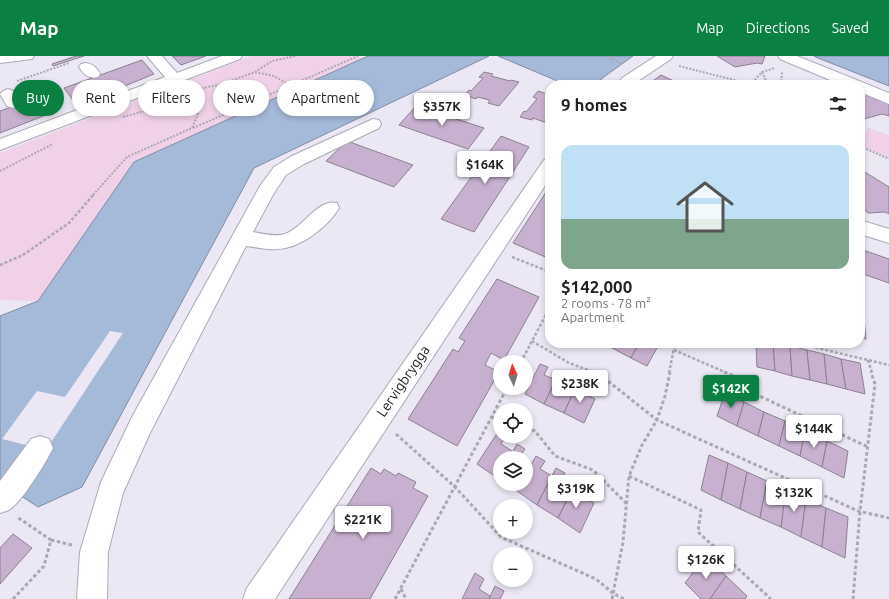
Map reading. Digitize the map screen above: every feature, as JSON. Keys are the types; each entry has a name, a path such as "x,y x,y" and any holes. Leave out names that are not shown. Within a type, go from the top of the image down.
{"street":[{"path":"0,59 27,56"},
{"path":"154,56 174,78"},
{"path":"0,145 235,56"},
{"path":"629,80 666,56"},
{"path":"785,56 843,80"},
{"path":"865,89 889,99"},
{"path":"92,599 94,552 110,491 141,424 266,190 280,171 298,160 374,124"},
{"name":"Lervigbrygga","path":"258,599 492,248 545,171"},
{"path":"241,238 278,242 288,240 306,230 330,208"},
{"path":"865,229 889,236"},
{"path":"7,502 40,448"}],"path":[{"path":"192,128 196,123 199,108 192,90 222,84 255,72 272,61 295,56"},
{"path":"304,80 358,56"},
{"path":"607,56 622,64"},
{"path":"26,80 83,68"},
{"path":"690,70 734,80"},
{"path":"255,72 268,72 282,80"},
{"path":"755,80 762,72 766,80"},
{"path":"0,265 23,255 49,239 69,222 127,157 277,92"},
{"path":"865,148 889,159"},
{"path":"492,248 545,270"},
{"path":"525,355 545,316"},
{"path":"532,341 569,363 599,374 657,420 860,511 889,518"},
{"path":"817,348 889,365"},
{"path":"612,599 623,542 629,476 642,445 657,420 665,396 674,350 734,376 734,384 868,447"},
{"path":"853,599 860,511 876,384 868,360"},
{"path":"395,599 503,395"},
{"path":"378,418 455,488 501,537 596,579 614,594 624,599"},
{"path":"533,431 555,456 593,470 627,504"},
{"path":"629,476 701,510 698,532 771,599"},
{"path":"7,502 51,540 44,566 13,599"},
{"path":"401,588 406,599"}],"shaded area":[{"path":"252,56 358,56 362,59 316,80 277,80 277,97 269,101 269,80 213,80 213,116 236,116 134,162 38,301 0,300 0,153 96,116 130,116 130,103 138,100 138,116 205,116 205,80 190,80"},
{"path":"868,128 889,135 889,158 865,147 865,134"}],"water":[{"path":"368,56 489,56 374,111 374,80 315,80"},
{"path":"498,56 633,56 601,80 555,80"},
{"path":"814,56 889,56 889,86 818,58"},
{"path":"277,97 277,116 363,116 254,168 82,487 38,507 0,482 0,316 38,301 134,162 236,116 269,116 269,101"}],"pier":[{"path":"110,331 123,333 46,450 2,439 37,391 65,397"}],"building":[{"path":"76,56 84,56 53,66 52,64"},
{"path":"172,56 206,56 181,65"},
{"path":"717,56 765,56 762,64 757,63 735,67"},
{"path":"142,60 154,74 130,84 130,80 86,80"},
{"path":"484,72 493,74 491,76 519,82 499,106 488,103 490,100 477,97 476,99 465,95 469,90 471,91 483,78 479,77"},
{"path":"661,75 672,80 654,80"},
{"path":"72,85 72,99 64,88"},
{"path":"538,91 545,93 545,122 533,118 532,120 520,117 524,111 526,112 537,99 533,97"},
{"path":"865,94 889,104 889,116 882,114 865,119"},
{"path":"416,106 484,128 468,149 399,125"},
{"path":"12,107 12,116 43,116 0,133 0,111"},
{"path":"501,136 529,147 474,232 441,219"},
{"path":"347,141 413,165 394,187 326,161"},
{"path":"865,172 889,187 889,214 885,212 868,213 865,210"},
{"path":"545,194 545,257 513,243"},
{"path":"865,251 889,259 889,283 865,275"},
{"path":"497,279 539,297 507,355 495,355 491,353 485,365 493,369 493,383 457,446 408,419 453,349 458,352 465,341 459,338"},
{"path":"615,348 636,348 631,358 614,349"},
{"path":"636,348 657,348 647,366 631,358"},
{"path":"756,348 773,348 775,371 757,367"},
{"path":"773,348 790,348 792,376 775,371"},
{"path":"790,348 807,350 810,380 792,376"},
{"path":"807,350 824,354 827,384 810,380"},
{"path":"824,354 841,359 846,389 827,384"},
{"path":"841,359 860,363 865,394 846,389"},
{"path":"540,364 548,367 544,375 556,380 544,404 527,395 533,395 533,378"},
{"path":"559,373 567,377 564,384 575,389 564,413 544,404"},
{"path":"578,382 587,386 583,393 595,399 584,423 564,413"},
{"path":"725,393 744,402 737,426 717,416"},
{"path":"744,402 764,412 758,436 737,426"},
{"path":"764,412 785,421 779,446 758,436"},
{"path":"785,421 805,431 800,456 779,446"},
{"path":"805,431 827,441 822,467 800,456"},
{"path":"493,440 493,443 502,443 512,451 493,451 493,475 477,464"},
{"path":"827,441 848,451 844,478 822,467"},
{"path":"517,444 525,449 524,451 513,451"},
{"path":"709,455 728,463 721,500 701,490"},
{"path":"536,456 545,461 540,469 552,476 537,505 533,502 533,499 528,499 517,491 533,491 533,461"},
{"path":"728,463 747,472 740,509 721,500"},
{"path":"371,468 381,474 384,469 396,476 398,473 416,482 413,488 428,496 370,599 289,599"},
{"path":"556,468 565,473 560,482 572,489 558,518 537,505"},
{"path":"747,472 767,481 760,518 740,509"},
{"path":"577,481 585,486 581,495 594,503 580,533 558,518"},
{"path":"767,481 786,490 781,527 760,518"},
{"path":"786,490 806,499 801,537 781,527"},
{"path":"806,499 826,508 822,547 801,537"},
{"path":"826,508 848,517 845,558 822,547"},
{"path":"13,534 32,548 0,584 0,548"},
{"path":"705,557 726,576 710,599 701,599 685,583"},
{"path":"475,573 484,579 479,589 490,596 489,599 462,599"},
{"path":"726,576 747,596 745,599 710,599"},
{"path":"495,587 504,591 500,599 489,599"}]}
